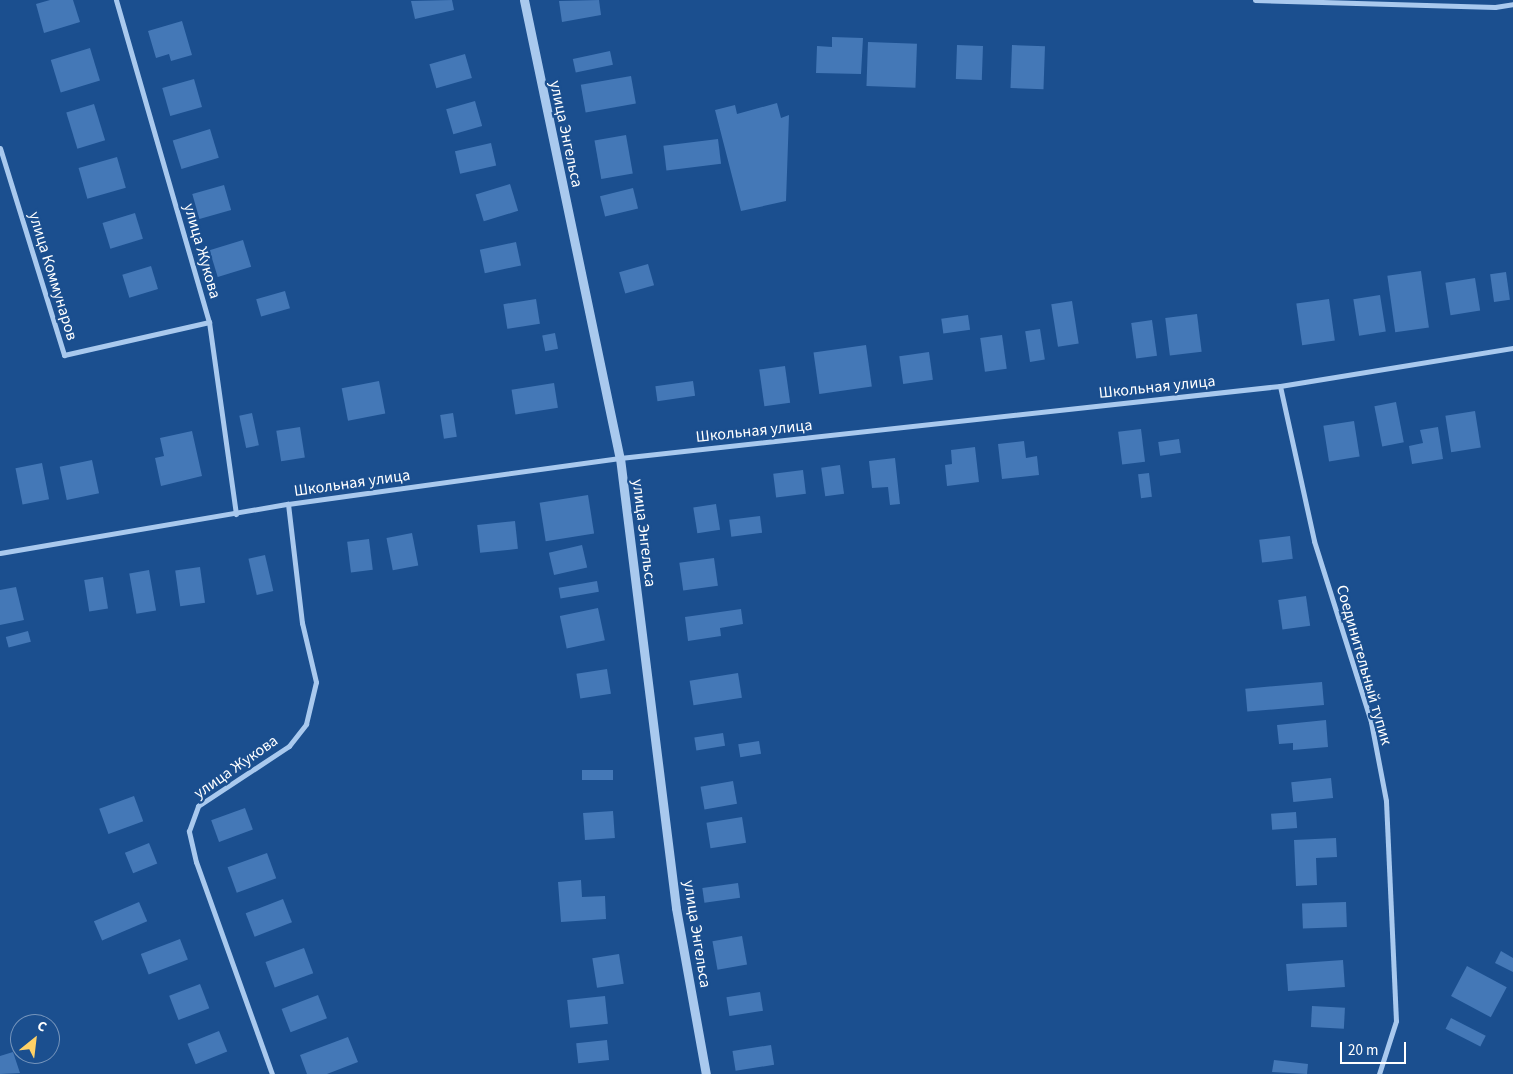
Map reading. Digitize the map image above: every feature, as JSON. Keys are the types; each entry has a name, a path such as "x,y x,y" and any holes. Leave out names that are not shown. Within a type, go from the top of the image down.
{"street":[{"name":"улица Жукова","path":"116,0 209,322 236,514"},
{"name":"улица Энгельса","path":"524,0 620,458 676,908 706,1074"},
{"path":"1255,0 1495,7 1513,4"},
{"name":"улица Коммунаров","path":"0,148 64,355 209,322"},
{"name":"Школьная улица","path":"0,553 288,504 620,458 1280,386 1513,348"},
{"name":"Соединительный тупик","path":"1280,386 1314,541 1371,722 1386,801 1396,1021 1379,1074"},
{"name":"улица Жукова","path":"272,1074 196,862 189,831 198,806 289,746 306,724 316,682 302,623 288,504"}],"building":[{"path":"50,0 73,0 80,22 44,33 36,4"},
{"path":"452,0 454,10 415,19 411,1"},
{"path":"599,0 601,15 562,22 559,1"},
{"path":"182,21 192,55 171,61 169,54 156,58 148,31"},
{"path":"832,37 863,38 861,74 816,73 817,46 832,47"},
{"path":"868,42 917,44 915,88 866,86"},
{"path":"957,45 983,46 982,80 956,79"},
{"path":"1012,45 1045,46 1043,89 1010,88"},
{"path":"90,48 100,81 61,93 51,60"},
{"path":"610,51 613,65 576,73 573,59"},
{"path":"465,54 472,78 436,88 429,64"},
{"path":"631,76 636,104 586,112 581,85"},
{"path":"194,79 202,107 170,116 162,88"},
{"path":"475,101 482,126 453,134 446,109"},
{"path":"777,103 781,118 789,115 786,201 741,211 715,110 735,105 737,114"},
{"path":"94,104 105,140 77,149 66,112"},
{"path":"210,129 219,158 181,169 173,140"},
{"path":"626,135 633,173 601,179 594,141"},
{"path":"718,139 721,164 666,171 663,146"},
{"path":"491,143 496,165 460,174 455,151"},
{"path":"117,157 126,188 87,199 79,168"},
{"path":"510,184 518,211 484,221 476,195"},
{"path":"224,185 231,210 199,219 192,194"},
{"path":"633,188 638,208 605,217 600,196"},
{"path":"135,213 143,239 110,249 102,223"},
{"path":"243,240 251,267 218,277 210,250"},
{"path":"516,242 521,265 485,273 480,250"},
{"path":"648,264 654,285 625,293 619,272"},
{"path":"151,266 158,289 129,298 122,275"},
{"path":"1421,271 1429,327 1395,332 1387,276"},
{"path":"1506,272 1510,300 1494,302 1490,274"},
{"path":"1475,278 1480,311 1451,315 1445,283"},
{"path":"285,291 290,308 261,317 256,299"},
{"path":"1380,295 1386,332 1359,336 1353,299"},
{"path":"536,299 540,324 507,329 503,304"},
{"path":"1329,299 1335,341 1302,345 1296,304"},
{"path":"1072,301 1079,343 1058,347 1051,304"},
{"path":"1197,314 1202,352 1170,356 1165,318"},
{"path":"968,315 970,330 943,334 941,319"},
{"path":"1152,320 1157,356 1136,359 1131,323"},
{"path":"1040,329 1045,360 1030,362 1025,331"},
{"path":"555,333 558,349 545,351 542,335"},
{"path":"1002,335 1007,369 985,372 980,338"},
{"path":"866,345 872,387 819,394 814,352"},
{"path":"929,352 933,380 903,384 899,356"},
{"path":"785,366 790,403 764,406 759,370"},
{"path":"379,381 385,413 348,421 342,388"},
{"path":"693,381 695,396 657,401 655,386"},
{"path":"554,383 558,408 515,414 512,390"},
{"path":"1396,402 1404,442 1382,446 1374,406"},
{"path":"1475,411 1481,448 1451,452 1445,416"},
{"path":"252,413 259,445 246,448 239,416"},
{"path":"453,413 457,437 444,439 440,415"},
{"path":"1354,421 1360,457 1329,461 1323,426"},
{"path":"300,427 305,458 281,461 276,431"},
{"path":"1438,427 1443,459 1412,464 1409,446 1423,443 1420,430"},
{"path":"1141,429 1145,462 1122,465 1118,432"},
{"path":"192,431 202,476 161,486 155,458 164,456 160,438"},
{"path":"1179,439 1181,453 1160,456 1158,442"},
{"path":"1024,441 1026,458 1037,456 1039,475 1002,479 998,444"},
{"path":"975,447 979,482 947,486 945,465 952,464 951,450"},
{"path":"895,458 900,504 890,505 888,487 872,488 869,461"},
{"path":"92,460 99,493 67,500 60,467"},
{"path":"42,463 49,499 23,504 15,468"},
{"path":"840,465 844,494 825,496 821,468"},
{"path":"803,470 806,494 776,497 773,474"},
{"path":"1149,473 1152,497 1141,498 1138,474"},
{"path":"588,495 594,534 546,541 540,503"},
{"path":"716,504 720,530 697,533 693,508"},
{"path":"760,516 762,533 731,537 729,520"},
{"path":"515,521 518,549 480,553 477,525"},
{"path":"412,533 418,565 393,570 386,538"},
{"path":"1290,536 1293,559 1262,563 1259,540"},
{"path":"369,539 373,570 351,572 347,542"},
{"path":"582,545 587,567 554,575 549,553"},
{"path":"265,555 273,591 257,595 248,559"},
{"path":"714,558 718,586 683,591 679,563"},
{"path":"200,567 205,603 180,606 175,570"},
{"path":"149,570 156,610 136,614 129,573"},
{"path":"103,577 108,609 89,612 84,580"},
{"path":"597,581 599,592 561,599 559,588"},
{"path":"16,587 24,620 0,625 0,590"},
{"path":"1306,596 1310,626 1282,630 1278,600"},
{"path":"598,608 605,640 567,648 560,616"},
{"path":"741,609 743,624 720,628 721,636 688,641 685,617"},
{"path":"28,631 31,642 9,648 6,637"},
{"path":"607,669 611,694 580,699 576,674"},
{"path":"738,673 742,698 694,705 690,681"},
{"path":"1322,682 1324,705 1247,712 1245,689"},
{"path":"1326,720 1328,747 1293,750 1293,743 1279,744 1277,725"},
{"path":"723,733 725,746 696,750 694,738"},
{"path":"759,741 761,754 740,757 738,744"},
{"path":"582,770 613,770 613,780 582,780"},
{"path":"1331,778 1333,798 1293,802 1291,782"},
{"path":"733,781 737,804 704,809 701,787"},
{"path":"134,796 143,821 108,834 99,809"},
{"path":"245,808 253,830 219,842 211,820"},
{"path":"613,811 615,838 585,840 583,813"},
{"path":"1296,812 1297,828 1272,830 1271,814"},
{"path":"742,817 746,843 711,848 706,823"},
{"path":"1336,838 1337,857 1316,858 1317,885 1296,886 1294,840"},
{"path":"149,843 157,863 133,873 125,853"},
{"path":"267,853 276,878 237,893 228,867"},
{"path":"581,880 582,897 605,896 606,919 561,922 558,882"},
{"path":"738,883 740,898 704,903 702,888"},
{"path":"283,899 292,922 255,937 246,913"},
{"path":"139,902 147,921 102,940 94,921"},
{"path":"1346,902 1347,927 1303,929 1302,904"},
{"path":"742,936 747,965 717,970 712,941"},
{"path":"180,939 188,960 149,975 141,954"},
{"path":"304,948 313,973 275,987 265,962"},
{"path":"1501,951 1513,958 1513,972 1495,963"},
{"path":"619,954 624,984 597,988 592,958"},
{"path":"1343,960 1345,987 1288,991 1286,964"},
{"path":"1467,966 1507,987 1491,1017 1451,996"},
{"path":"200,984 209,1008 179,1020 169,996"},
{"path":"760,992 763,1011 729,1016 726,997"},
{"path":"318,995 327,1018 291,1032 282,1009"},
{"path":"605,996 608,1024 570,1028 567,1000"},
{"path":"1312,1006 1345,1008 1344,1029 1311,1027"},
{"path":"1451,1018 1486,1036 1480,1046 1446,1029"},
{"path":"219,1031 227,1051 196,1064 187,1044"},
{"path":"348,1037 358,1062 327,1074 307,1074 300,1055"},
{"path":"607,1040 609,1060 578,1063 576,1043"},
{"path":"771,1045 774,1065 736,1071 732,1051"},
{"path":"10,1053 10,1064 17,1064 20,1073 0,1074 0,1056"},
{"path":"1274,1060 1308,1064 1307,1074 1272,1072"}]}
